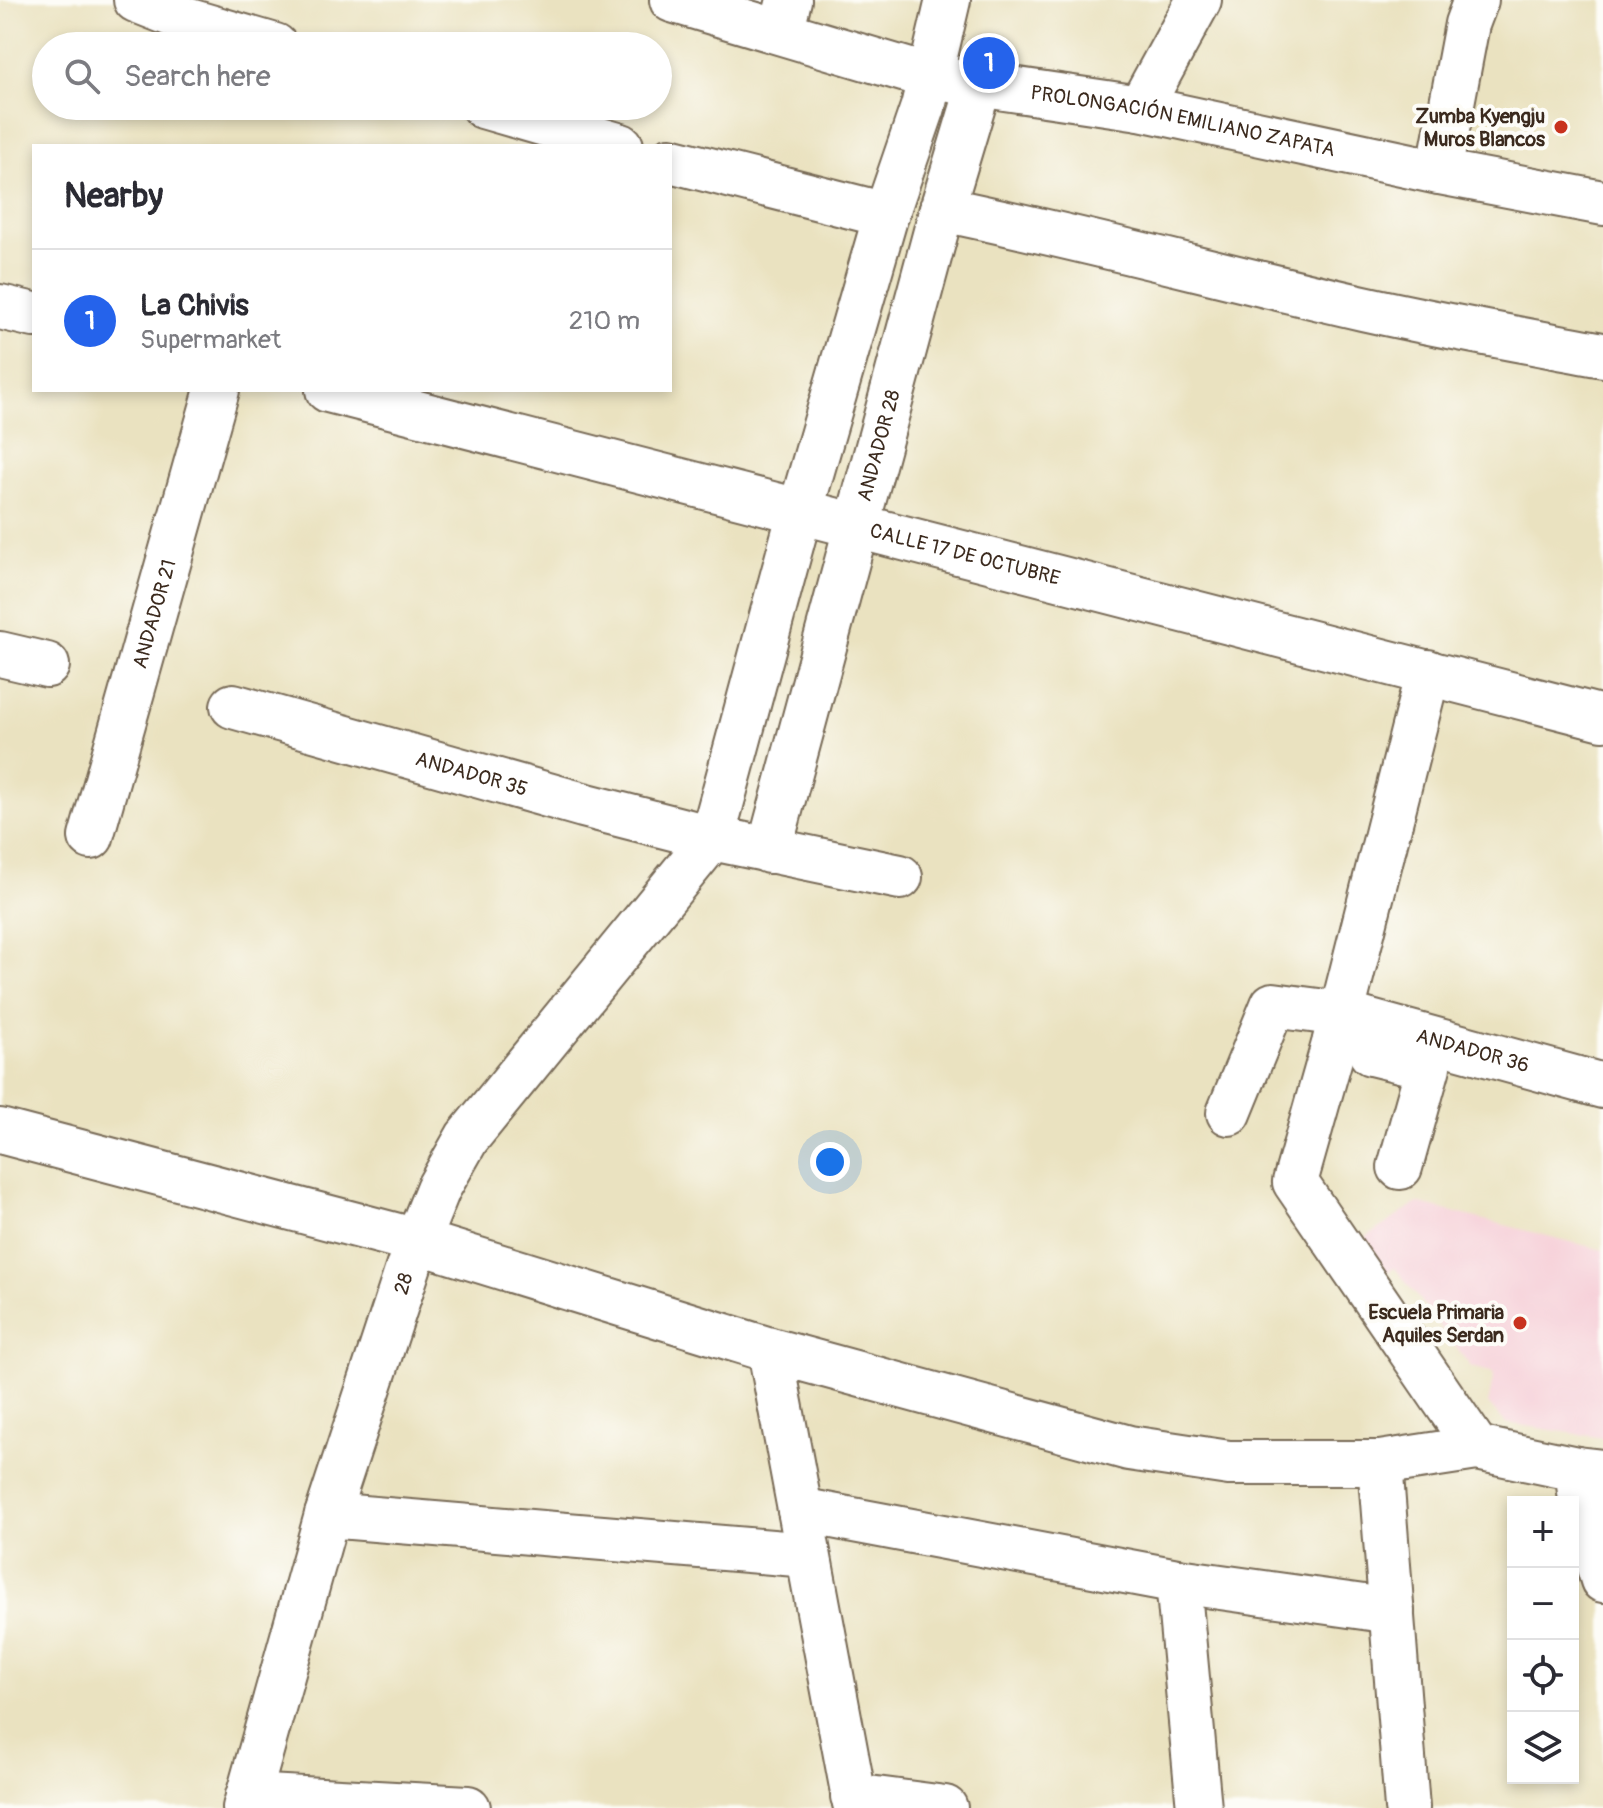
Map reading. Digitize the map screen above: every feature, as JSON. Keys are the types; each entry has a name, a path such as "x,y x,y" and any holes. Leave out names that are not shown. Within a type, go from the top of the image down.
{"street":[{"path":"136,0 227,32"},
{"name":"PROLONGACIÓN EMILIANO ZAPATA","path":"672,0 785,16 930,77 1140,108 1439,172 1603,203"},
{"path":"712,838 800,512 886,215 923,107 948,0"},
{"path":"1140,108 1199,0"},
{"path":"1439,172 1467,24 1476,0"},
{"name":"ANDADOR 28","path":"769,851 942,209 979,86"},
{"path":"531,120 614,144"},
{"path":"672,161 886,215"},
{"path":"942,209 1061,233 1154,259 1368,309 1603,355"},
{"path":"0,307 32,315"},
{"name":"ANDADOR 21","path":"91,837 216,392"},
{"name":"CALLE 17 DE OCTUBRE","path":"336,392 1603,718"},
{"path":"0,654 47,665"},
{"path":"1428,672 1338,1029 1295,1182 1477,1448"},
{"name":"ANDADOR 35","path":"233,706 583,805 769,851 900,877"},
{"name":"28","path":"247,1802 327,1515 417,1241 438,1189 467,1138 712,838"},
{"path":"1229,1113 1273,1005 1428,1067 1400,1167"},
{"name":"ANDADOR 36","path":"1338,1029 1603,1086"},
{"path":"0,1131 417,1241 770,1350 1129,1448 1229,1463 1380,1463 1477,1448 1590,1471 1583,1516 1603,1580"},
{"path":"770,1350 854,1802 945,1808"},
{"path":"1380,1463 1407,1808"},
{"path":"800,1510 1178,1581 1392,1611"},
{"path":"327,1515 808,1555"},
{"path":"1178,1581 1199,1808"},
{"path":"247,1802 468,1808"}],"shaded area":[{"name":"Escuela Primaria Aquiles Serdan","path":"1417,1203 1603,1250 1603,1438 1506,1423 1488,1404 1494,1373 1471,1367 1395,1268 1376,1278 1356,1244"}],"place":[{"name":"La Chivis","path":"989,63"},
{"name":"Zumba Kyengju Muros Blancos","path":"1561,127"},
{"name":"Escuela Primaria Aquiles Serdan","path":"1520,1323"}]}
